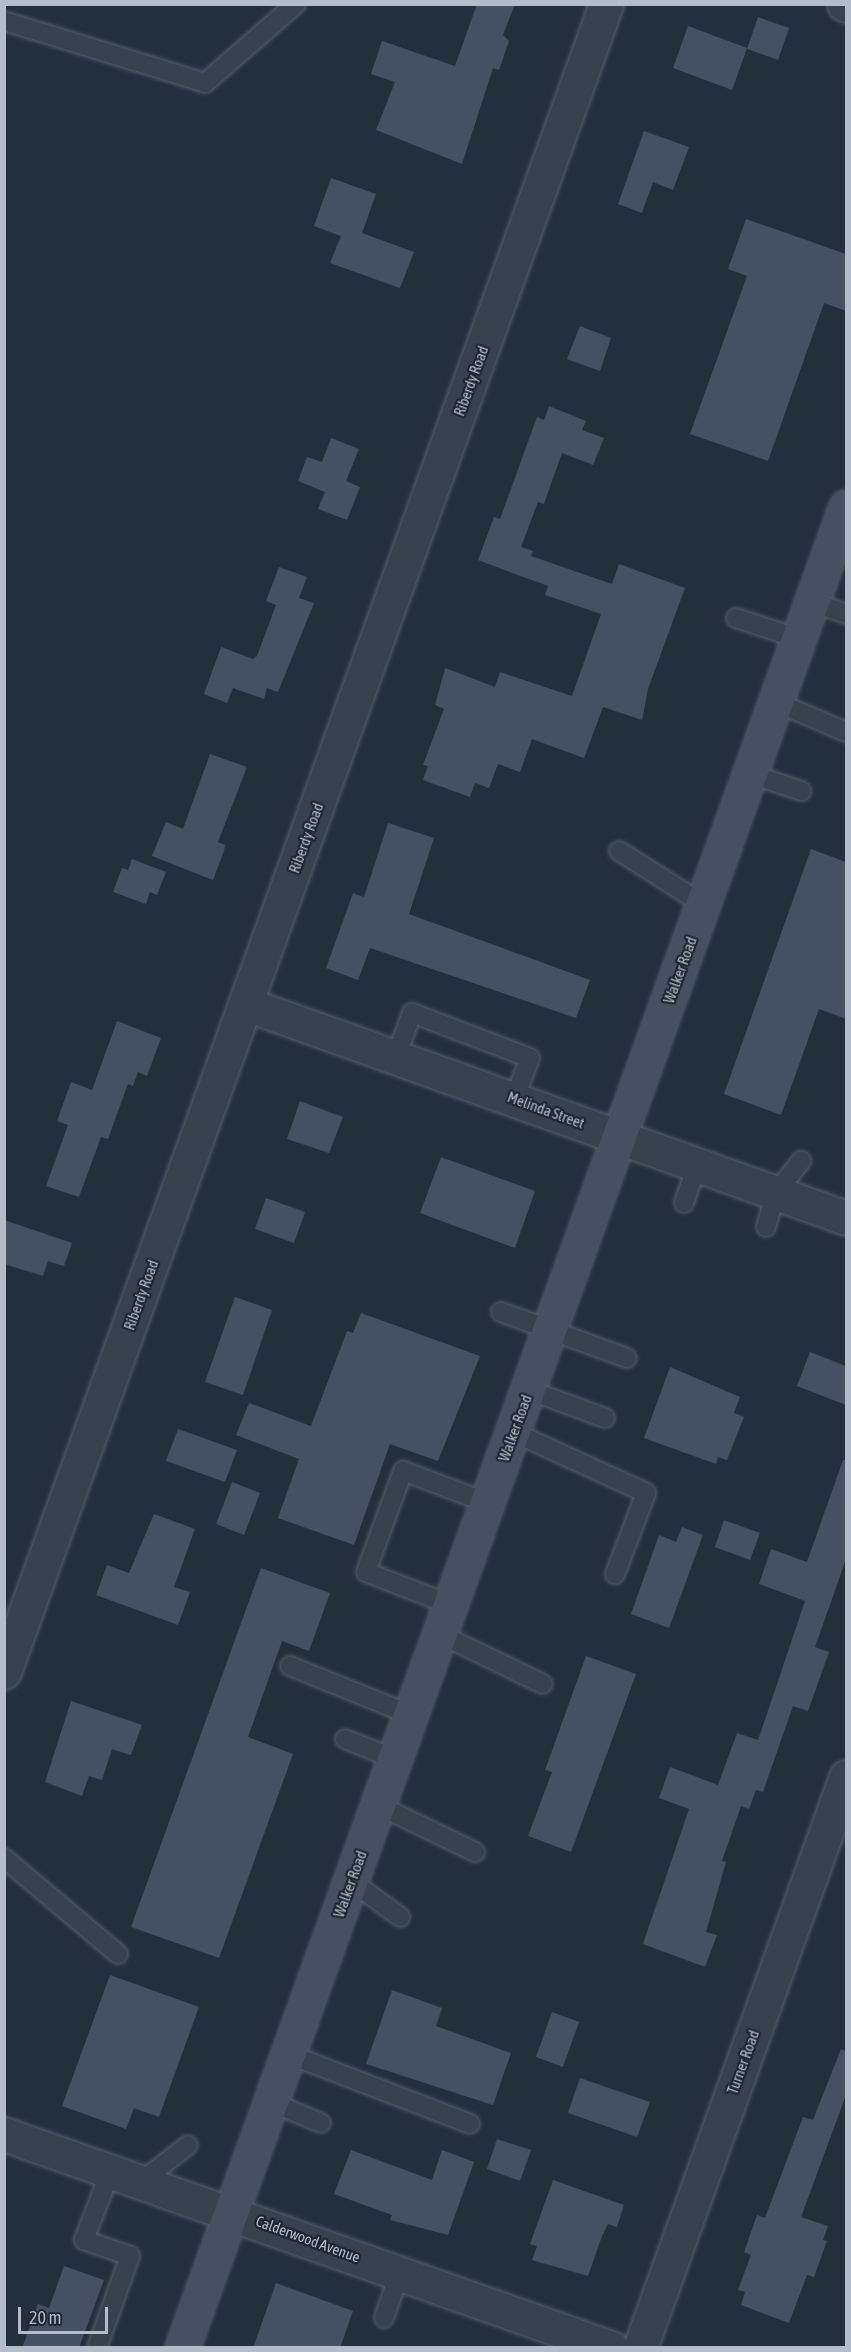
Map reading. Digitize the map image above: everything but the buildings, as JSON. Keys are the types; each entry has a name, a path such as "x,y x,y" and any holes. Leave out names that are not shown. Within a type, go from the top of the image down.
{"main road":[{"name":"Walker Road","path":"182,2348 621,1137 846,507"}],"street":[{"name":"Riberdy Road","path":"4,1672 606,4"},
{"name":"Melinda Street","path":"246,1004 846,1218"},
{"name":"Turner Road","path":"640,2348 846,1777"},
{"name":"Calderwood Avenue","path":"4,2133 231,2211 611,2348"}],"lane":[{"path":"4,21 205,83 296,4"},
{"path":"812,602 846,614"},
{"path":"736,618 799,639"},
{"path":"776,702 846,732"},
{"path":"751,774 801,791"},
{"path":"619,851 704,905"},
{"path":"396,1057 412,1013 530,1058 514,1099"},
{"path":"766,1227 776,1193 801,1161"},
{"path":"684,1203 697,1165"},
{"path":"501,1312 551,1328 627,1359"},
{"path":"529,1390 605,1418"},
{"path":"513,1432 646,1493 615,1574"},
{"path":"488,1503 403,1471 366,1572 446,1619 543,1684"},
{"path":"290,1666 411,1715"},
{"path":"345,1739 395,1759"},
{"path":"378,1805 475,1852"},
{"path":"4,1858 118,1954"},
{"path":"351,1881 400,1917"},
{"path":"288,2054 470,2124"},
{"path":"271,2102 321,2123"},
{"path":"97,2348 130,2256 84,2240 126,2175 188,2145"},
{"path":"384,2318 400,2272"}]}
